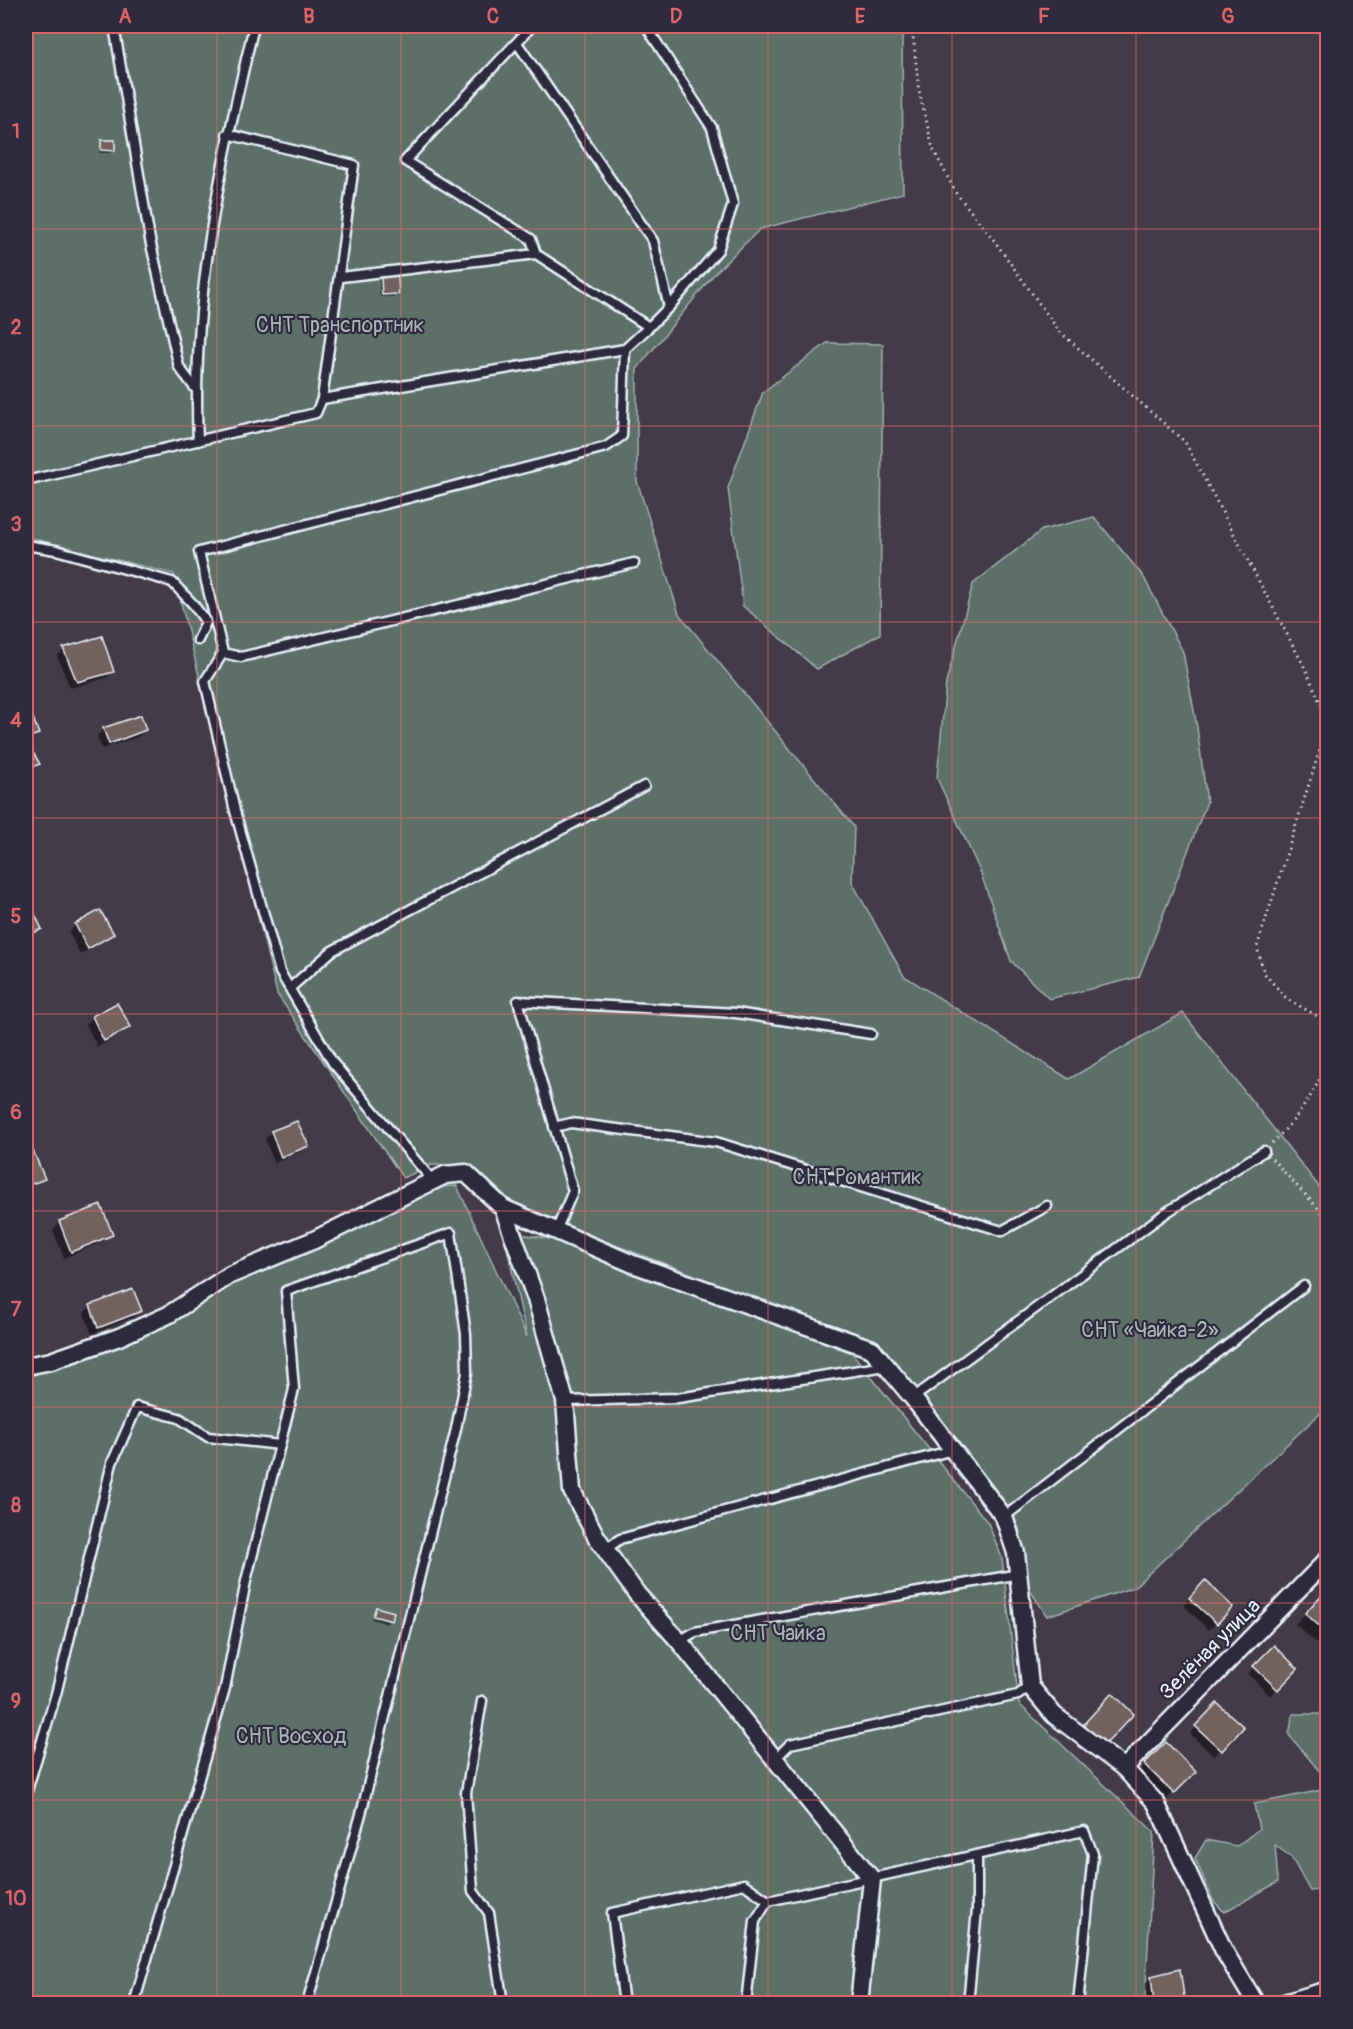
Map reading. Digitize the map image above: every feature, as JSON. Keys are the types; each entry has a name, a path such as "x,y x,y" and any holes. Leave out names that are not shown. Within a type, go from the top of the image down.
{"street":[{"path":"26,1366 51,1361 139,1328 168,1315 230,1275 314,1240 445,1175 466,1173 503,1208 556,1231 633,1264 872,1349 913,1398 1004,1517 1017,1553 1030,1686 1054,1715 1124,1768 1156,1803 1224,1951 1256,2004"},
{"path":"503,1208 536,1299 565,1401 572,1491 605,1550 637,1594 679,1641 872,1879 859,2004"},
{"name":"Зелёная улица","path":"1124,1768 1328,1560"},
{"path":"1281,2004 1328,1990"}],"lane":[{"path":"114,26 152,251 179,367 195,388"},
{"path":"198,441 195,388 206,264 227,134 254,26"},
{"path":"532,26 405,161 531,239 536,254 649,327"},
{"path":"322,399 625,349 669,307 718,250 733,204 712,128 646,26"},
{"path":"517,43 653,241 669,307"},
{"path":"26,481 316,413 322,399 341,277 354,165 227,134"},
{"path":"341,277 536,254"},
{"path":"433,1181 333,1063 280,972 235,811 206,681 224,653 199,552 606,447 621,436 625,349"},
{"path":"26,545 56,550 172,582 206,622 198,640"},
{"path":"224,653 242,657 634,563"},
{"path":"290,988 332,951 644,786"},
{"path":"556,1231 573,1191 518,1001 736,1013 871,1034"},
{"path":"554,1127 571,1123 716,1142 1002,1231 1047,1206"},
{"path":"913,1398 1167,1212 1264,1151"},
{"path":"134,2004 225,1688 246,1581 294,1389 286,1291 451,1233 466,1334 465,1384 456,1429 361,1814 307,2004"},
{"path":"1004,1517 1304,1286"},
{"path":"565,1401 678,1398 886,1366"},
{"path":"26,1794 56,1694 112,1463 137,1407 179,1418 208,1437 280,1445"},
{"path":"605,1550 620,1539 953,1450"},
{"path":"679,1641 695,1632 718,1627 1019,1574"},
{"path":"775,1759 790,1744 1018,1695 1030,1686"},
{"path":"482,1701 466,1793 473,1891 489,1913 503,2004"},
{"path":"746,2004 755,1921 768,1901 1084,1831 1093,1854 1078,2004"},
{"path":"968,2004 977,1910 977,1855"},
{"path":"624,2004 612,1913 744,1884 768,1901"}],"path":[{"path":"912,26 919,91 933,149 956,193 993,238 1059,331 1185,442 1325,709 1324,737 1257,947 1264,973 1287,999 1328,1022"},
{"path":"1328,1060 1308,1101 1290,1126 1264,1151 1328,1219"}],"green space":[{"name":"СНТ Транспортник","path":"26,26 902,26 903,193 760,229 715,273 637,369 637,481 679,614 854,827 852,882 904,976 1069,1079 1183,1013 1327,1197 1327,1407 1134,1587 1047,1616 1027,1586 1019,1528 992,1486 878,1344 546,1219 512,1202 471,1165 431,1165 403,1178 277,994 174,574 26,537"},
{"path":"827,343 883,344 880,634 817,669 743,606 728,488 763,392"},
{"path":"1094,517 1143,576 1183,652 1197,727 1207,802 1139,977 1049,999 1011,961 980,871 937,778 946,683 973,584 1042,530"},
{"path":"457,1186 527,1337 503,1231 551,1239 852,1353 988,1523 1002,1558 1019,1704 1154,1832 1145,2003 26,2004 26,1378 146,1331 245,1274 436,1187"},
{"path":"1293,1714 1327,1714 1327,1780 1289,1735"},
{"path":"1327,1789 1327,1889 1310,1891 1291,1857 1275,1845 1278,1882 1224,1912 1213,1900 1195,1858 1206,1840 1237,1846 1259,1829 1254,1804"}],"building":[{"path":"101,140 115,140 115,151 101,150"},
{"path":"398,276 399,294 382,295 381,277"},
{"path":"102,636 114,672 77,682 63,648"},
{"path":"30,710 39,734 26,738 26,712"},
{"path":"141,715 146,730 109,744 103,728"},
{"path":"32,751 40,764 26,769 26,753"},
{"path":"30,904 42,929 26,936 26,906"},
{"path":"100,910 114,934 88,949 75,924"},
{"path":"117,1003 131,1027 104,1041 92,1016"},
{"path":"297,1121 309,1146 281,1157 271,1131"},
{"path":"32,1148 45,1179 27,1186 26,1150"},
{"path":"101,1205 113,1235 71,1252 59,1221"},
{"path":"133,1289 142,1311 98,1328 90,1305"},
{"path":"1205,1580 1233,1607 1217,1624 1189,1598"},
{"path":"1328,1588 1328,1634 1305,1613"},
{"path":"376,1607 394,1612 392,1621 373,1616"},
{"path":"1274,1645 1298,1669 1278,1690 1253,1666"},
{"path":"1112,1693 1134,1714 1104,1746 1082,1726"},
{"path":"1217,1703 1244,1727 1222,1751 1195,1726"},
{"path":"1166,1742 1196,1772 1174,1794 1144,1764"},
{"path":"1180,1969 1185,2003 1154,2004 1151,1976"}],"park label":[{"name":"СНТ Романтик","path":"857,1177"},
{"name":"СНТ «Чайка-2»","path":"1150,1330"},
{"name":"СНТ Чайка","path":"778,1633"},
{"name":"СНТ Восход","path":"291,1736"}]}
